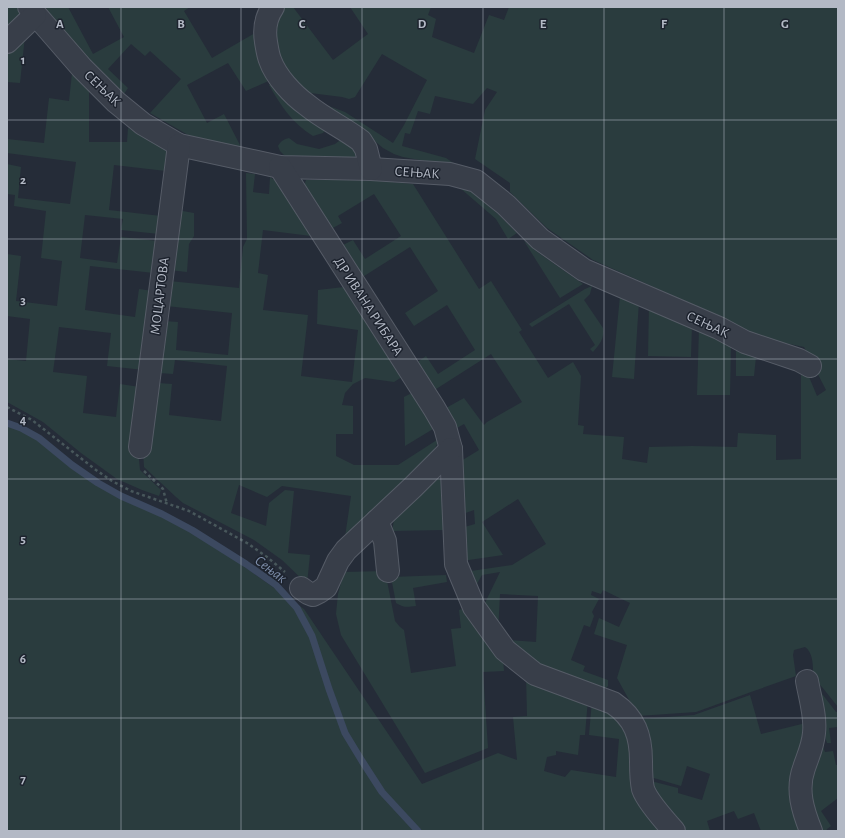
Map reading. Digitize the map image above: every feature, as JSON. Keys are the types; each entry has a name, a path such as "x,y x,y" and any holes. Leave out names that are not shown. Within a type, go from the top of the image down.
{"street":[{"path":"273,7 266,23 265,37 270,61 279,77 290,90 307,105 361,141 366,149 371,169"},
{"path":"7,42 32,11"},
{"name":"СЕЊАК","path":"32,11 82,68 116,102 143,124 179,144 280,167 371,169 450,174 476,181 506,205 540,239 584,270 719,328 745,342 799,360 810,366"},
{"name":"МОЦАРТОВА","path":"141,458 179,144"},
{"name":"ДР ИВАНА РИБАРА","path":"280,167 445,427 451,449 456,564 474,607 505,650 535,674 614,703 622,709 633,724 641,745 641,780 644,790 674,831"},
{"path":"301,588 313,595 326,587 338,561 346,550 451,449"},
{"path":"377,521 385,541 388,571"},
{"path":"807,681 814,717 814,732 812,747 803,769 800,796 805,816 811,831"}],"path":[{"path":"7,407 32,420 112,481 131,491 189,511 247,543 284,571 301,588"},
{"path":"141,458 163,488 167,504"}],"shaded area":[{"path":"7,7 16,7 19,11 19,19 7,26"},
{"path":"51,7 68,7 93,54 124,37 108,7 190,7 184,11 212,58 255,33 273,79 246,91 228,63 187,85 207,123 224,114 242,149 195,139 150,113 181,79 150,51 145,56 131,44 108,69 128,88 122,97 41,10"},
{"path":"283,7 293,7 333,60 368,34 350,7 431,7 428,15 436,19 432,37 474,53 489,15 504,20 509,7 838,7 838,707 813,678 813,665 810,653 805,647 794,650 793,655 796,676 696,712 638,716 617,678 627,645 594,634 599,618 619,627 630,603 603,590 601,594 592,591 591,595 599,599 592,612 594,616 590,627 584,625 571,660 585,666 583,671 608,680 608,686 604,690 559,679 509,640 536,642 538,596 500,594 498,634 482,609 500,572 482,575 473,591 464,572 512,565 546,544 518,499 482,522 503,555 462,561 461,528 475,524 474,510 460,515 461,461 479,450 464,424 457,428 446,408 464,398 484,425 522,402 491,354 433,391 416,363 426,356 438,374 475,350 447,305 414,326 405,313 438,291 410,247 361,278 341,246 353,240 365,259 401,236 374,194 338,216 342,223 331,229 304,186 306,180 371,180 413,184 479,289 491,281 522,330 519,332 548,378 573,362 581,376 578,425 584,426 583,434 624,437 622,459 647,463 649,447 737,447 738,433 776,435 776,460 801,459 801,372 807,372 817,396 826,390 804,347 760,338 721,317 593,260 547,228 510,192 510,183 475,159 485,110 497,92 487,88 473,104 435,96 430,114 418,111 410,134 405,133 402,146 446,158 455,164 453,166 403,157 383,148 326,105 345,112 393,143 427,80 382,54 355,97 349,99 310,93 303,89 285,67 276,44 274,25"},
{"path":"25,36 20,83 7,82 7,54"},
{"path":"72,73 89,91 89,142 127,142 128,128 166,150 166,171 114,165 109,210 161,216 159,234 121,230 123,219 85,215 80,258 117,263 121,237 158,241 154,273 90,266 85,310 135,317 139,289 153,291 144,370 107,366 111,333 59,327 53,372 87,376 83,413 116,417 120,384 140,387 138,449 140,470 161,490 159,496 117,479 81,453 43,422 7,402 7,359 26,361 30,319 7,316 7,254 21,256 16,301 57,306 62,261 41,258 46,211 14,206 15,195 7,194 7,164 21,167 18,198 70,204 76,162 7,153 7,139 44,143 49,98 69,101"},
{"path":"275,82 326,129 323,133 313,136 293,120 269,85"},
{"path":"289,138 297,144 319,149 335,144 343,138 356,151 355,157 350,160 286,157 280,151 278,146 283,140"},
{"path":"246,173 255,174 253,192 269,194 270,177 276,181 311,236 263,230 258,273 268,275 263,310 308,315 301,376 352,382 358,330 317,324 318,290 344,287 402,377 394,382 365,378 353,384 345,393 342,405 353,406 353,434 336,434 336,456 354,465 398,465 440,438 430,458 345,537 351,496 282,486 267,497 239,485 231,513 266,526 269,503 285,490 294,491 288,553 310,555 307,584 282,560 254,540 183,503 144,467 143,450 158,383 172,384 169,415 221,421 227,366 175,360 173,374 159,373 164,321 178,322 176,350 228,355 232,313 166,306 169,281 239,288 243,247 247,239"},
{"path":"460,188 471,191 497,213 517,233 508,239 496,219"},
{"path":"177,210 194,213 194,236 189,244 187,272 169,270"},
{"path":"524,241 540,254 583,284 560,298"},
{"path":"592,286 590,294 584,300 603,328 601,341 593,352 590,349 595,345 569,304 532,327 529,324 585,289"},
{"path":"620,296 639,301 634,379 612,377"},
{"path":"649,305 692,324 691,357 648,356"},
{"path":"699,328 731,346 730,395 697,395"},
{"path":"736,349 756,357 754,376 736,376"},
{"path":"412,393 434,424 433,429 405,446 404,397"},
{"path":"7,422 33,435 113,492 168,517 229,556 304,609 422,784 498,753 517,760 513,717 527,716 526,675 588,699 585,735 580,735 578,755 556,751 556,755 547,757 544,771 565,777 571,770 616,777 619,739 589,735 592,700 625,719 667,831 7,831"},
{"path":"440,479 443,483 445,530 392,531 394,520 434,481"},
{"path":"385,571 395,621 404,630 411,673 456,666 451,629 461,628 459,610 465,608 503,658 504,671 483,672 488,748 425,773 341,635 336,614 338,594 344,572"},
{"path":"446,575 447,582 413,588 416,606 406,607 396,603 391,577"},
{"path":"819,690 836,712 838,712 838,727 829,728 831,743 827,743 819,718"},
{"path":"750,695 761,734 810,722 805,831 761,831 754,813 738,819 734,811 707,821 710,831 681,831 647,780 678,788 678,793 702,800 710,774 687,766 681,786 647,776 640,719 694,715"},
{"path":"819,736 825,752 833,751 836,765 838,765 838,798 821,811 831,826 826,831 816,831 805,783"}],"waterway":[{"name":"Сењак","path":"7,423 21,428 39,438 72,465 98,483 121,496 162,514 192,530 276,585 297,608 312,636 345,733 382,792 418,831"}]}
